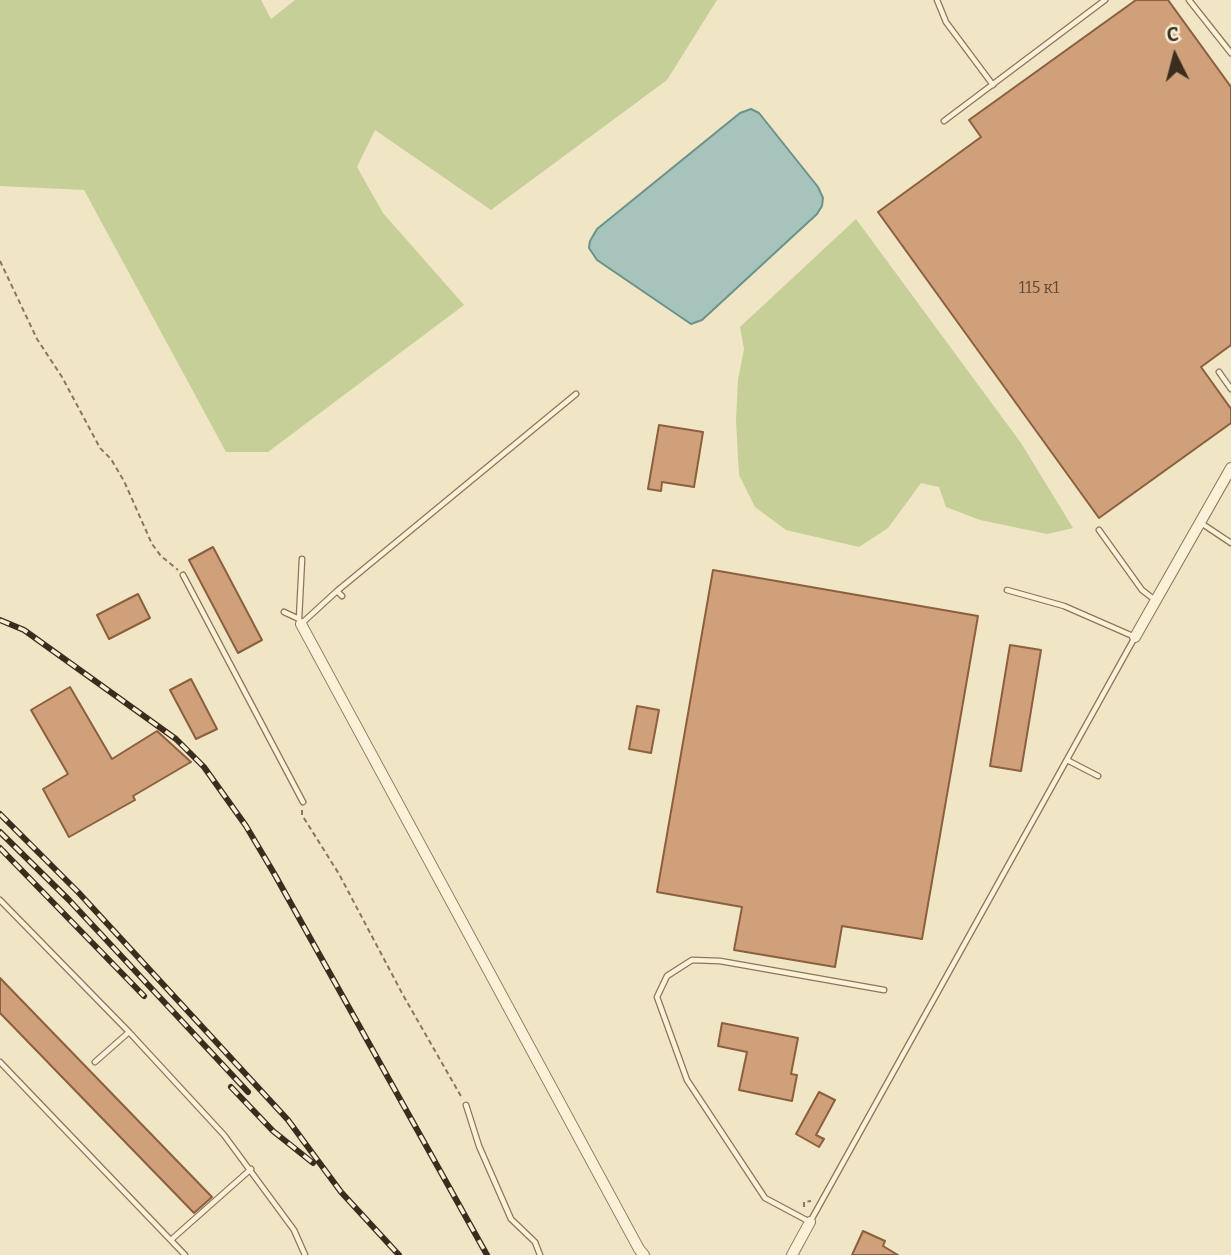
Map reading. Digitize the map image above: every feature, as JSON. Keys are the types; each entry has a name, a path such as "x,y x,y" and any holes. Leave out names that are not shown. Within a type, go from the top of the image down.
{"street":[{"path":"1135,638 1231,468"},
{"path":"300,621 644,1255"},
{"path":"792,1255 810,1222"}],"lane":[{"path":"937,0 946,22 993,85"},
{"path":"944,121 1105,0"},
{"path":"1189,0 1231,53"},
{"path":"1219,372 1231,389"},
{"path":"300,621 576,394"},
{"path":"1200,523 1231,543"},
{"path":"1099,530 1142,590 1156,601"},
{"path":"300,621 302,559"},
{"path":"183,575 303,802"},
{"path":"884,990 720,961 692,960 667,976 657,997 687,1080 765,1198 810,1222 1135,638 1064,606 1007,590"},
{"path":"337,591 342,596"},
{"path":"284,612 300,621"},
{"path":"1067,760 1098,776"},
{"path":"1,902 129,1032 224,1135 294,1230 305,1255"},
{"path":"95,1062 129,1032"},
{"path":"0,1062 185,1255"},
{"path":"466,1105 479,1146 511,1219 535,1242 540,1255"},
{"path":"172,1240 251,1169"}],"path":[{"path":"0,261 37,339 62,377 100,448 111,459 124,481 152,544 161,556 183,575"},
{"path":"303,802 302,815 339,874 466,1105"}],"green space":[{"path":"0,0 261,0 271,19 295,0 717,0 667,80 491,210 375,130 357,167 383,213 464,305 268,452 226,452 84,190 0,186"},
{"path":"856,219 1021,443 1073,528 1047,534 980,520 946,507 939,487 921,483 888,528 859,547 786,530 755,507 739,475 736,420 738,380 744,349 740,327"}],"water":[{"path":"751,109 759,113 818,187 823,198 822,206 817,214 702,320 691,324 597,260 589,248 590,241 597,229 740,113"}],"building":[{"path":"1136,0 1168,0 1231,87 1231,345 1201,367 1231,409 1231,423 1099,518 878,212 981,137 969,120"},
{"path":"659,425 703,432 694,487 662,482 661,491 648,489"},
{"path":"213,547 262,640 238,653 189,560"},
{"path":"713,570 978,616 922,939 842,926 835,967 734,950 742,907 657,892"},
{"path":"138,594 150,618 109,639 97,615"},
{"path":"1010,645 1041,650 1021,771 990,766"},
{"path":"191,679 217,729 196,739 170,690"},
{"path":"70,687 112,759 157,731 191,762 133,796 135,800 69,837 43,789 68,774 31,710"},
{"path":"637,706 659,710 651,753 629,749"},
{"path":"0,978 212,1197 194,1213 0,1013"},
{"path":"722,1023 798,1038 791,1074 797,1075 792,1101 739,1090 747,1052 718,1046"},
{"path":"819,1092 835,1100 816,1135 824,1139 819,1147 796,1134"},
{"path":"863,1231 885,1241 883,1246 898,1255 852,1255"}],"railway":[{"path":"0,620 24,630 176,739 204,767 246,826 275,875 487,1255"},
{"path":"0,814 78,892 288,1120 341,1192 399,1255"},
{"path":"0,832 69,900 248,1092"},
{"path":"0,848 144,996"},
{"path":"231,1087 273,1131 313,1163"}]}
